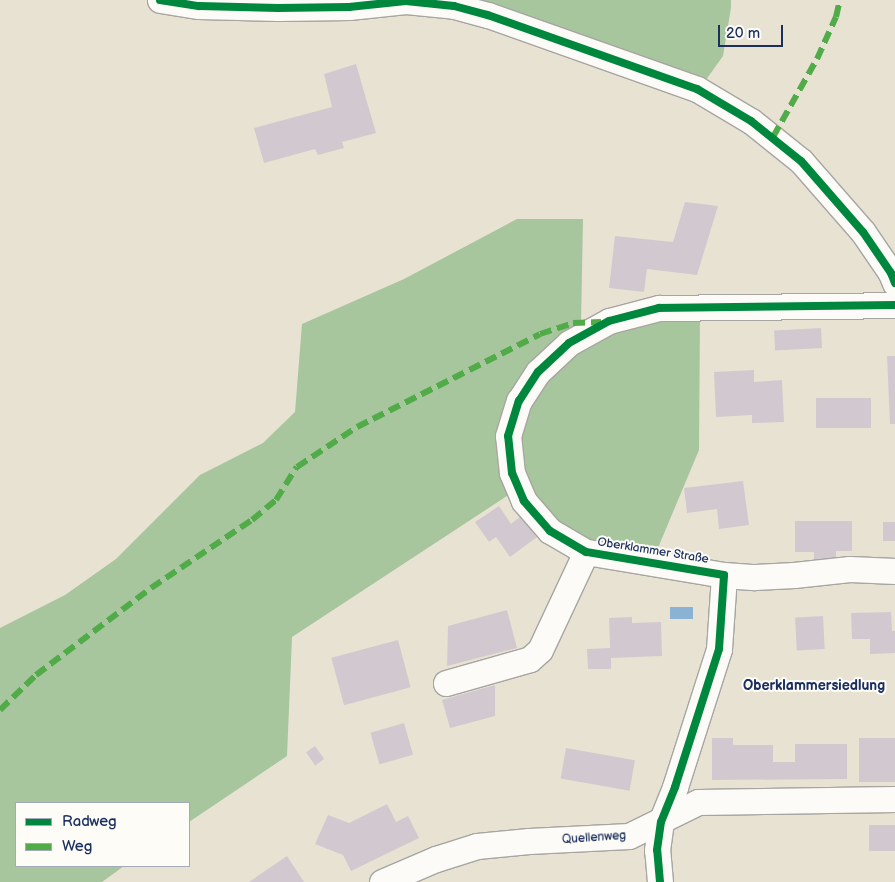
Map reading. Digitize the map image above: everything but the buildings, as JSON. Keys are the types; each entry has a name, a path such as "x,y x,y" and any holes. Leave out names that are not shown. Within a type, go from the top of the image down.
{"street":[{"path":"160,0 199,6 278,8 349,7 406,1 454,6 488,15 697,89 751,121 801,161 863,232 891,272 895,283"},
{"name":"Oberklammer Straße","path":"895,305 659,308 609,322 569,343 538,372 519,401 508,436 512,473 524,501 550,531 586,552 724,575 784,576 850,568 895,571"},
{"name":"Oberklammer Straße","path":"446,683 530,659 540,650 586,552"},
{"name":"Oberklammer Straße","path":"660,882 657,850 661,822 675,787 719,649 724,575"},
{"name":"Quellenweg","path":"382,882 436,859 477,846 529,841 629,836 661,822 698,802 895,799"}],"green space":[{"path":"459,0 731,0 731,8 723,56 703,84"},
{"path":"517,219 583,219 581,325 523,378 510,494 292,637 287,756 190,821 190,802 15,802 15,867 123,867 102,882 0,882 0,628 65,595 116,559 200,475 263,443 295,412 302,324 404,279"},
{"path":"700,314 699,450 655,555 603,548 550,519 520,473 521,415 535,391 567,356 609,333 648,322"}],"water":[{"path":"670,607 693,607 693,619 670,619"}],"marked path":[{"path":"773,137 817,59 836,17 840,0"},
{"path":"0,710 36,675 151,588 252,520 276,500 297,467 357,427 540,334 573,323 601,322"}],"cycle path":[{"path":"160,0 199,6 278,8 349,7 406,1 454,6 488,15 697,89 751,121 801,161 863,232 891,273 895,283"},
{"path":"660,882 657,850 661,822 675,787 719,649 724,575 586,552 550,531 524,501 512,473 508,436 519,401 538,372 569,343 609,321 659,308 895,305"}],"district":[{"name":"Oberklammersiedlung","path":"814,686"}]}
